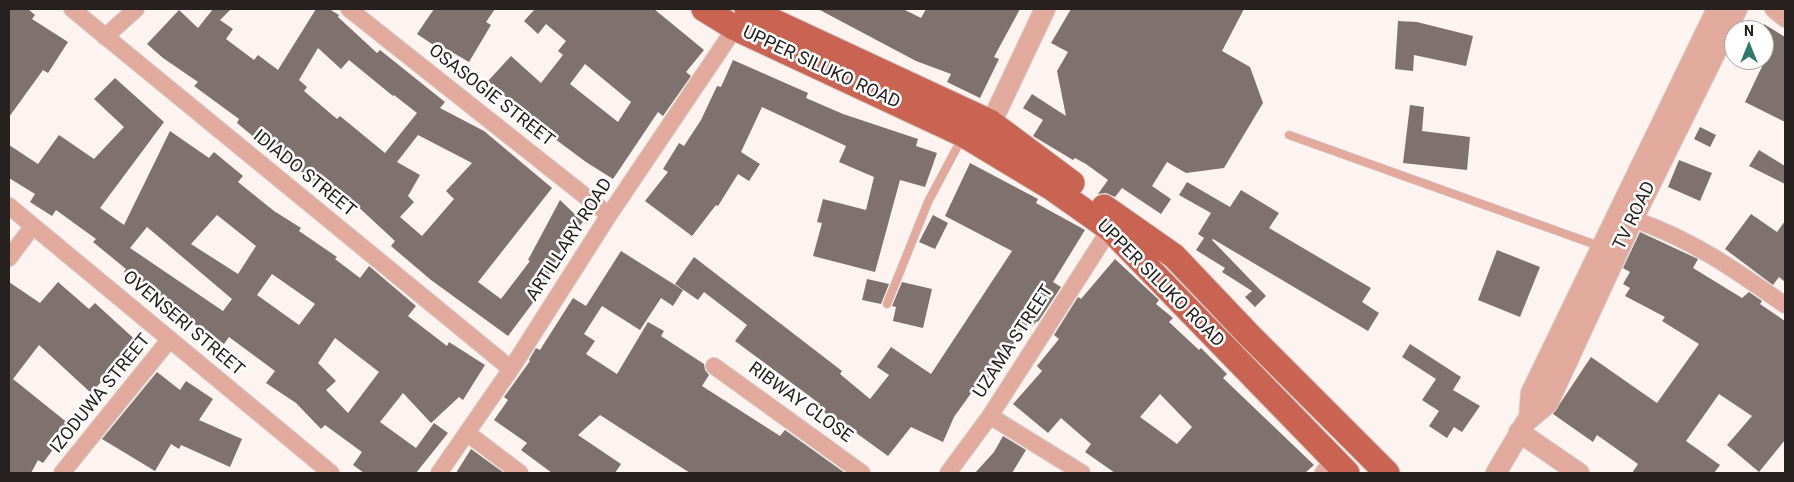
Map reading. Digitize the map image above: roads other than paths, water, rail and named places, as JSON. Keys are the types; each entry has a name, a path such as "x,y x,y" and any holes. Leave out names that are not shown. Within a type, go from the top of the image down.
{"main road":[{"name":"UPPER SILUKO ROAD","path":"704,9 741,18 979,134 1174,256 1251,337 1387,473"},
{"name":"UPPER SILUKO ROAD","path":"979,134 1110,229 1334,469"}],"street":[{"name":"IDIADO STREET","path":"72,9 511,369"},
{"path":"105,37 136,9"},
{"name":"OSASOGIE STREET","path":"349,9 609,215"},
{"path":"979,134 1045,9"},
{"name":"TV ROAD","path":"1524,425 1531,393 1717,9"},
{"name":"TV ROAD","path":"1496,473 1524,425 1548,403 1633,219 1737,9"},
{"path":"1773,9 1785,19"},
{"name":"ARTILLARY ROAD","path":"439,473 511,369 609,215 741,18"},
{"name":"OVENSERI STREET","path":"9,206 331,473"},
{"path":"1633,219 1686,240 1715,256 1785,305"},
{"path":"9,258 33,226"},
{"name":"UZAMA STREET","path":"948,473 990,416 1110,229"},
{"name":"IZODUWA STREET","path":"62,473 170,339"},
{"name":"RIBWAY CLOSE","path":"714,366 862,473"},
{"path":"990,416 1082,473"},
{"path":"1524,425 1579,473"},
{"path":"467,433 520,473"}],"lane":[{"path":"887,304 928,202 979,134"},
{"path":"1289,134 1602,247"}]}
